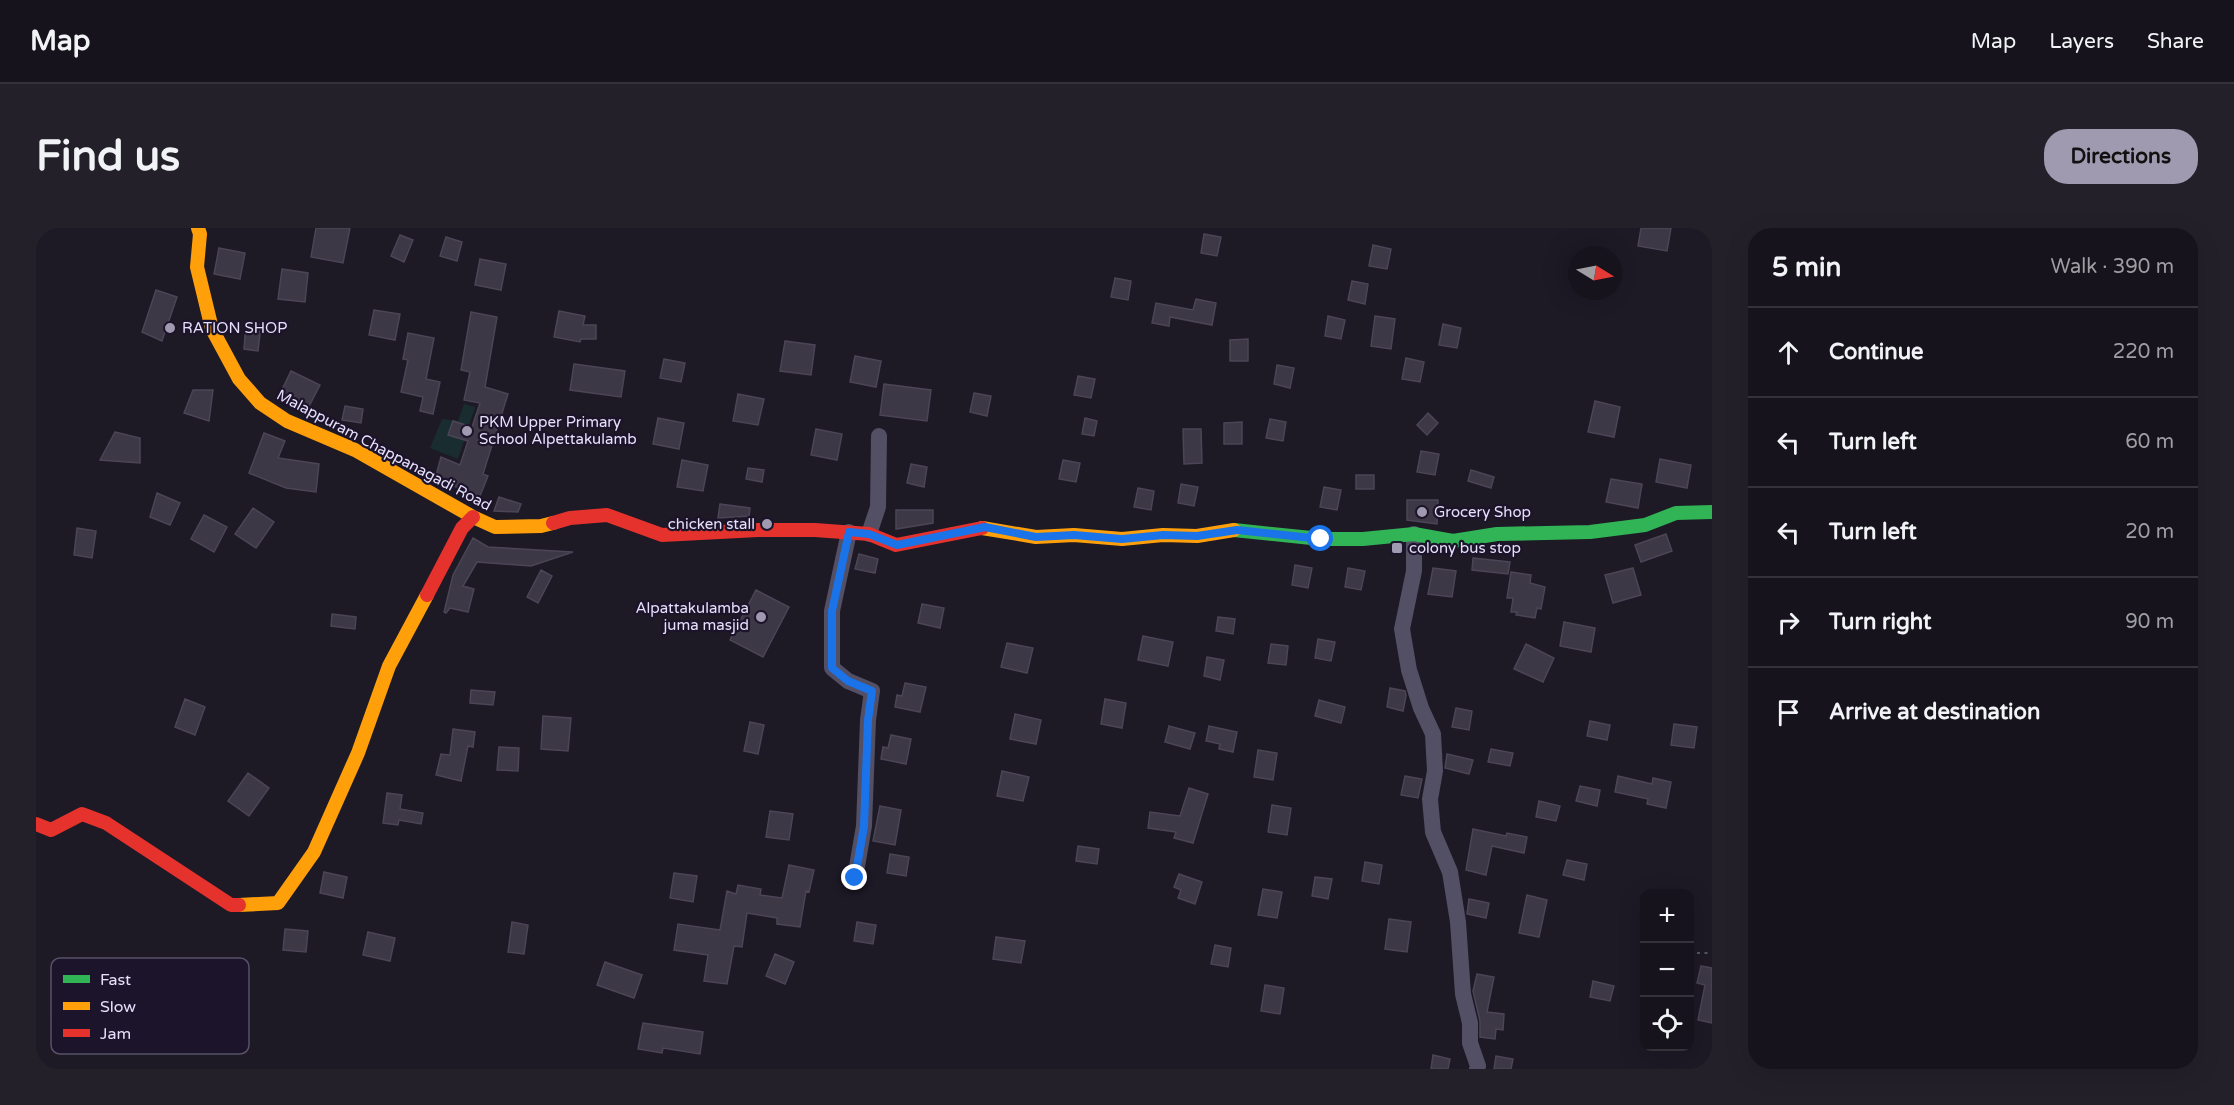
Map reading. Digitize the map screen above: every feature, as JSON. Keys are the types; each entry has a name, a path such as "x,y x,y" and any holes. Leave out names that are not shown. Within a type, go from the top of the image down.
{"street":[{"name":"Malappuram Chappanagadi Road","path":"198,228 200,234 197,267 212,329 239,379 260,403 287,422 356,450 473,517 495,527 541,526 570,518 607,515 662,535 758,530 816,530 869,534 897,545 985,527 1036,537 1074,535 1122,539 1163,535 1197,536 1237,530 1321,539 1363,539 1414,534 1453,541 1497,534 1590,532 1645,525 1676,513 1712,512"},
{"path":"869,534 878,507 879,436"},
{"path":"36,824 51,830 81,814 106,823 231,905 278,903 314,852 358,753 389,666 462,528 473,517"},
{"path":"849,532 832,611 832,668 848,681 872,691 868,720 864,826 855,878"},
{"path":"1414,534 1414,572 1402,629 1409,670 1421,708 1433,734 1435,771 1430,799 1432,832 1450,872 1458,922 1463,994 1470,1023 1470,1043 1477,1069"}],"path":[{"path":"1697,953 1712,953"}],"green space":[{"path":"464,404 475,407 458,459 430,448 442,419 458,421"}],"building":[{"path":"316,228 350,228 343,263 311,257"},
{"path":"1641,228 1671,228 1667,251 1638,246"},
{"path":"1204,234 1221,237 1217,256 1201,253"},
{"path":"400,235 413,240 404,262 391,256"},
{"path":"446,237 462,242 457,261 440,256"},
{"path":"1373,245 1391,249 1387,269 1369,266"},
{"path":"219,248 245,253 240,279 214,274"},
{"path":"480,259 506,264 501,290 475,285"},
{"path":"282,269 308,273 305,302 278,299"},
{"path":"1115,278 1131,281 1128,300 1111,297"},
{"path":"1352,281 1368,284 1365,304 1348,300"},
{"path":"156,290 177,297 162,341 142,332"},
{"path":"1196,299 1216,303 1212,325 1170,317 1169,326 1152,323 1156,303 1193,310"},
{"path":"374,310 400,314 395,340 369,335"},
{"path":"559,311 585,316 583,325 596,325 596,339 581,339 580,342 554,337"},
{"path":"471,312 497,317 485,387 508,394 483,474 488,476 480,496 435,479 441,457 460,465 468,441 448,435 453,421 472,427 480,403 464,400 470,372 461,370"},
{"path":"1328,316 1345,320 1341,339 1325,336"},
{"path":"1375,316 1395,319 1391,349 1371,346"},
{"path":"246,323 261,325 258,351 244,349"},
{"path":"1443,324 1461,328 1457,348 1439,345"},
{"path":"408,333 434,338 426,379 440,382 433,414 420,411 423,397 401,392 408,360 403,359"},
{"path":"1248,339 1248,361 1230,361 1230,340"},
{"path":"785,341 815,345 811,375 780,371"},
{"path":"855,356 881,361 876,387 850,382"},
{"path":"1406,358 1424,362 1420,382 1402,379"},
{"path":"664,359 685,363 681,382 660,378"},
{"path":"574,364 625,371 621,397 570,390"},
{"path":"1277,365 1294,368 1290,388 1274,384"},
{"path":"291,371 320,385 306,412 278,398"},
{"path":"1078,376 1095,379 1091,398 1074,395"},
{"path":"884,384 931,390 927,421 880,415"},
{"path":"193,390 213,390 209,421 184,413"},
{"path":"974,393 991,396 987,416 970,412"},
{"path":"738,394 764,399 758,425 733,421"},
{"path":"1595,401 1620,407 1614,437 1588,432"},
{"path":"345,406 363,409 361,423 342,420"},
{"path":"1428,413 1438,423 1427,435 1417,425"},
{"path":"658,418 684,423 679,449 653,444"},
{"path":"1085,418 1097,421 1094,436 1082,434"},
{"path":"1270,419 1286,422 1283,441 1266,438"},
{"path":"1242,422 1242,444 1224,444 1224,423"},
{"path":"816,429 842,434 837,460 811,455"},
{"path":"1183,429 1201,429 1202,463 1184,464"},
{"path":"115,432 140,438 140,463 100,460"},
{"path":"264,433 285,441 278,458 319,464 316,492 286,488 249,473"},
{"path":"1421,451 1439,454 1435,475 1417,472"},
{"path":"1660,459 1691,465 1687,488 1656,482"},
{"path":"682,460 708,465 703,491 677,487"},
{"path":"1063,460 1080,463 1076,482 1059,479"},
{"path":"911,464 927,467 924,487 907,483"},
{"path":"748,468 764,470 762,482 746,479"},
{"path":"1471,470 1494,477 1491,488 1468,481"},
{"path":"1356,475 1374,475 1374,489 1356,489"},
{"path":"1611,479 1642,484 1638,508 1606,502"},
{"path":"1181,484 1198,487 1194,506 1178,503"},
{"path":"1324,487 1341,490 1337,510 1320,507"},
{"path":"1138,488 1154,491 1151,510 1134,507"},
{"path":"157,493 180,503 170,525 150,517"},
{"path":"499,497 521,504 518,512 494,511"},
{"name":"Grocery Shop","path":"1407,500 1438,500 1437,524 1407,520"},
{"path":"720,504 750,508 749,516 718,518"},
{"path":"253,508 274,522 256,548 235,534"},
{"path":"896,510 933,510 933,523 896,529"},
{"path":"204,515 227,527 214,552 191,539"},
{"path":"77,528 96,531 92,558 74,555"},
{"path":"1666,534 1672,551 1641,562 1635,545"},
{"path":"473,538 488,547 573,552 531,566 477,562 463,586 474,589 468,612 450,608 446,613 444,612 453,575"},
{"path":"859,554 878,559 875,573 855,569"},
{"path":"1473,558 1510,562 1508,574 1472,570"},
{"path":"1295,565 1312,568 1308,588 1292,585"},
{"path":"1348,568 1365,571 1361,590 1345,587"},
{"path":"1433,568 1456,571 1452,597 1428,594"},
{"path":"1633,568 1641,595 1613,603 1605,575"},
{"path":"541,570 552,576 538,603 527,597"},
{"path":"1511,572 1531,575 1530,583 1545,587 1541,609 1537,608 1535,618 1511,612 1513,598 1507,598"},
{"path":"756,590 789,607 763,657 730,640"},
{"path":"922,604 944,608 940,628 918,623"},
{"path":"332,614 356,617 355,629 331,626"},
{"path":"1218,617 1235,619 1233,634 1216,631"},
{"path":"1564,622 1595,628 1591,652 1560,646"},
{"path":"1143,636 1173,642 1168,666 1138,660"},
{"path":"1318,639 1335,642 1331,661 1315,658"},
{"path":"1007,643 1033,648 1027,673 1001,667"},
{"path":"1271,644 1288,646 1286,665 1268,663"},
{"path":"1526,644 1554,658 1543,682 1514,669"},
{"path":"1207,657 1224,660 1220,680 1204,676"},
{"path":"905,683 926,687 920,712 895,707 897,695 902,696"},
{"path":"1390,688 1405,691 1403,711 1387,707"},
{"path":"471,690 495,692 493,705 470,703"},
{"path":"185,699 205,707 195,735 175,727"},
{"path":"1105,699 1126,703 1122,728 1101,724"},
{"path":"1319,700 1345,707 1341,723 1315,716"},
{"path":"1456,708 1472,711 1469,730 1452,727"},
{"path":"1015,714 1041,720 1036,744 1010,739"},
{"path":"543,716 571,718 568,751 541,749"},
{"path":"1590,721 1610,725 1607,740 1587,736"},
{"path":"750,722 764,725 758,754 744,751"},
{"path":"1674,724 1697,727 1694,748 1671,745"},
{"path":"1169,726 1195,733 1190,749 1165,742"},
{"path":"1209,726 1237,732 1233,752 1219,749 1220,744 1206,741"},
{"path":"453,729 475,732 473,747 468,746 461,781 436,775 441,754 450,755"},
{"path":"891,735 911,739 906,764 881,759 883,747 888,748"},
{"path":"499,747 519,748 518,771 497,770"},
{"path":"1491,749 1513,753 1510,766 1488,762"},
{"path":"1258,750 1277,753 1273,780 1254,777"},
{"path":"1447,754 1473,760 1469,774 1445,768"},
{"path":"1002,771 1029,777 1023,801 997,796"},
{"path":"248,773 269,788 249,816 228,801"},
{"path":"1405,776 1422,779 1418,798 1401,795"},
{"path":"1618,776 1652,784 1653,778 1671,782 1666,808 1647,804 1648,799 1615,792"},
{"path":"1580,786 1600,790 1597,806 1576,801"},
{"path":"1189,788 1208,794 1193,843 1174,838 1176,832 1148,828 1150,812 1180,816"},
{"path":"387,793 402,795 400,809 423,813 421,824 399,820 398,825 383,823"},
{"path":"1539,801 1560,806 1556,821 1536,817"},
{"path":"1272,805 1291,808 1287,835 1268,832"},
{"path":"880,806 901,810 895,845 873,841"},
{"path":"770,811 793,814 789,840 766,837"},
{"path":"1473,829 1506,836 1507,833 1527,837 1524,853 1492,846 1486,875 1466,870"},
{"path":"1078,846 1099,849 1097,864 1076,861"},
{"path":"890,854 909,857 906,876 887,873"},
{"path":"1567,860 1587,864 1584,880 1563,875"},
{"path":"1365,862 1382,865 1379,884 1362,881"},
{"path":"789,865 814,870 809,892 806,891 800,927 777,924 777,918 747,913 742,947 734,946 727,984 704,981 708,955 674,950 678,924 720,930 727,891 736,894 738,885 761,889 760,895 782,898"},
{"path":"324,872 347,877 343,898 320,893"},
{"path":"674,873 697,876 693,902 670,898"},
{"path":"1179,874 1202,882 1195,904 1178,898 1181,890 1174,887"},
{"path":"1315,877 1332,879 1328,899 1312,896"},
{"path":"1263,889 1282,892 1277,918 1258,915"},
{"path":"1527,895 1547,900 1539,937 1519,933"},
{"path":"1469,899 1489,903 1486,918 1467,914"},
{"path":"1389,919 1411,922 1407,952 1385,949"},
{"path":"512,922 528,925 524,954 508,952"},
{"path":"857,922 876,925 873,944 854,941"},
{"path":"285,929 308,931 306,952 283,950"},
{"path":"368,932 395,938 390,961 363,955"},
{"path":"996,937 1025,941 1021,963 993,959"},
{"path":"1215,945 1231,948 1228,967 1211,964"},
{"path":"775,954 794,962 785,984 766,976"},
{"path":"605,962 642,975 634,998 597,985"},
{"path":"1701,966 1712,968 1712,1023 1698,1020 1705,985 1697,983"},
{"path":"1477,974 1494,977 1487,1012 1504,1014 1503,1030 1496,1029 1495,1039 1480,1037 1480,1021 1473,991"},
{"path":"1593,981 1614,986 1610,1001 1590,997"},
{"path":"1265,985 1284,988 1280,1014 1261,1011"},
{"path":"643,1023 703,1032 700,1054 663,1048 662,1053 638,1049"},
{"path":"1433,1055 1450,1059 1448,1069 1431,1069"},
{"path":"1496,1056 1513,1059 1511,1069 1494,1069"}],"traffic: fast":[{"path":"1234,530 1321,539 1363,539 1414,534 1453,541 1497,534 1590,532 1645,525 1676,513 1712,512"}],"traffic: slow":[{"path":"198,228 200,234 197,267 212,329 239,379 260,403 287,421 355,450 473,517 495,527 541,526 553,523"},
{"path":"982,528 1036,537 1074,535 1122,539 1163,535 1197,536 1234,530"},
{"path":"239,905 278,903 314,852 358,753 389,666 427,595"}],"traffic: jam":[{"path":"553,523 570,518 607,515 662,535 758,530 815,530 869,534 896,545 982,528"},
{"path":"427,595 462,528 473,517"},
{"path":"36,824 51,830 82,814 106,823 231,905 239,905"}],"place":[{"name":"RATION SHOP","path":"170,328"},
{"name":"PKM Upper Primary School Alpettakulamb","path":"467,431"},
{"name":"Grocery Shop","path":"1422,512"},
{"name":"chicken stall","path":"767,524"},
{"name":"colony bus stop","path":"1397,548"},
{"name":"Alpattakulamba juma masjid","path":"761,617"}],"route":[{"path":"855,878 864,826 868,720 872,691 848,681 832,668 832,611 849,532 869,534 897,545 985,527 1036,537 1074,535 1122,539 1163,535 1197,536 1237,530 1321,539"}]}
